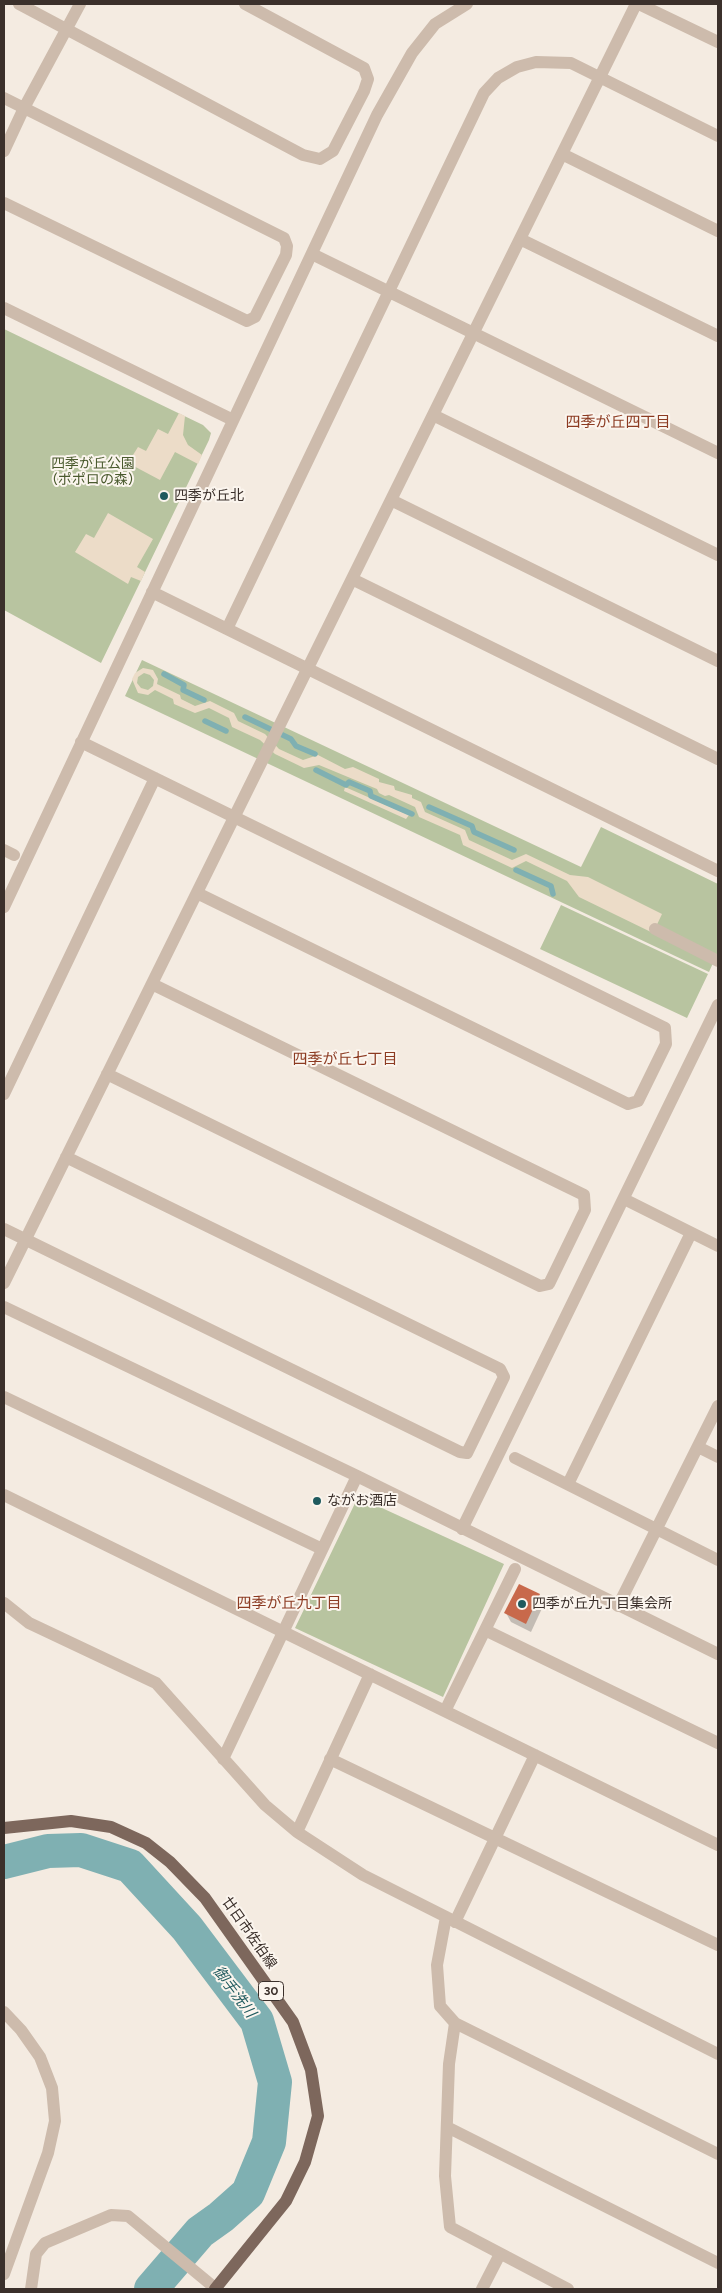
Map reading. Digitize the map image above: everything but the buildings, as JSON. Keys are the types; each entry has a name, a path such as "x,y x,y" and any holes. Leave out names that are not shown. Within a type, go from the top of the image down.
{"main road":[{"name":"廿日市佐伯線","path":"4,1828 71,1821 111,1827 146,1843 170,1862 205,1898 294,2022 312,2070 318,2116 308,2153 286,2201 215,2289"}],"street":[{"path":"19,4 303,155 320,159 333,151 364,91 368,79 364,68 245,4"},
{"path":"4,151 24,108 80,4"},
{"path":"4,907 377,115 412,53 435,24 467,4"},
{"path":"4,1283 599,77 637,4 718,42"},
{"path":"227,629 484,93 498,78 517,67 536,62 554,61 571,63 718,136"},
{"path":"4,98 284,238 287,246 286,255 255,317 247,321 4,203"},
{"path":"562,154 718,231"},
{"path":"520,239 718,336"},
{"path":"312,254 718,453"},
{"path":"4,308 233,420"},
{"path":"433,415 718,555"},
{"path":"391,500 718,661"},
{"path":"352,579 718,759"},
{"path":"152,592 718,871"},
{"path":"82,742 665,1028 666,1044 638,1101 628,1104 196,893"},
{"path":"4,1094 155,778"},
{"path":"655,928 718,961"},
{"path":"107,1074 540,1286 550,1284 585,1210 584,1195 152,984"},
{"path":"462,1529 718,1005"},
{"path":"4,1230 451,1448 467,1453 504,1377 500,1369 66,1157"},
{"path":"624,1198 718,1246"},
{"path":"568,1484 691,1233"},
{"path":"4,1307 357,1476 718,1654"},
{"path":"4,1397 322,1549"},
{"path":"618,1606 718,1406"},
{"path":"698,1447 718,1457"},
{"path":"515,1458 718,1560"},
{"path":"224,1759 357,1476"},
{"path":"4,1495 718,1845"},
{"path":"445,1711 515,1569"},
{"path":"4,1604 29,1622 156,1683 265,1805 296,1832 363,1875 718,2054"},
{"path":"485,1630 718,1743"},
{"path":"296,1832 370,1674"},
{"path":"535,1755 495,1838 450,1919 438,1964 440,2006 455,2022 718,2154"},
{"path":"330,1759 718,1945"},
{"path":"4,2012 21,2030 40,2057 52,2088 54,2121 48,2153 4,2274"},
{"path":"455,2022 449,2064 445,2176 450,2227 568,2289"},
{"path":"448,2127 718,2263"},
{"path":"32,2289 36,2254 45,2242 111,2215 128,2216 215,2289"},
{"path":"482,2289 500,2254"}],"green space":[{"name":"四季が丘公園 (ポポロの森)","path":"4,329 203,425 211,433 101,663 4,610"},
{"path":"142,660 581,867 601,827 718,884 718,952 709,972 125,696"},
{"path":"561,905 708,974 687,1018 540,949"},
{"path":"358,1497 504,1564 443,1697 295,1628"}],"shaded area":[{"path":"179,413 185,416 183,435 188,445 202,455 198,464 175,452 160,480 128,463 138,447 146,451 158,429 168,434"},
{"path":"108,513 153,539 137,567 145,572 141,581 131,577 128,584 75,552 86,534 94,538"},
{"path":"143,668 153,670 158,679 157,684 180,695 181,699 195,706 210,701 234,713 238,721 265,734 279,749 303,760 318,755 345,769 353,767 379,779 379,782 394,786 395,790 412,795 412,798 421,802 425,812 465,830 469,840 512,860 526,854 570,875 588,877 662,914 653,933 579,897 567,881 526,861 512,868 463,845 460,835 419,817 415,807 389,795 385,796 379,793 377,789 319,765 304,768 275,754 260,740 232,727 229,718 209,708 195,713 174,704 173,699 155,690 148,695 138,693 132,679 135,673","holes":["144,673 150,675 154,680 153,686 148,690 141,688 137,683 138,677"]},
{"path":"345,787 409,815 406,819 344,791"}],"waterway":[{"path":"164,674 184,685 183,690 204,700"},
{"path":"245,717 291,739 296,746 315,754"},
{"path":"205,721 226,731"},
{"path":"316,770 346,785 349,782 370,791 371,796 412,814"},
{"path":"429,807 472,826 474,832 514,850"},
{"path":"516,870 551,886 553,894"},
{"name":"御手洗川","path":"4,1862 48,1851 81,1850 130,1866 187,1928 257,2021 275,2082 269,2142 248,2193 221,2217 200,2232 151,2289"}],"place":[{"name":"四季が丘北","path":"164,496"},
{"name":"ながお酒店","path":"317,1501"},
{"name":"四季が丘九丁目集会所","path":"522,1604"}],"district":[{"name":"四季が丘四丁目","path":"618,423"},
{"name":"四季が丘七丁目","path":"345,1060"},
{"name":"四季が丘九丁目","path":"289,1604"}]}
